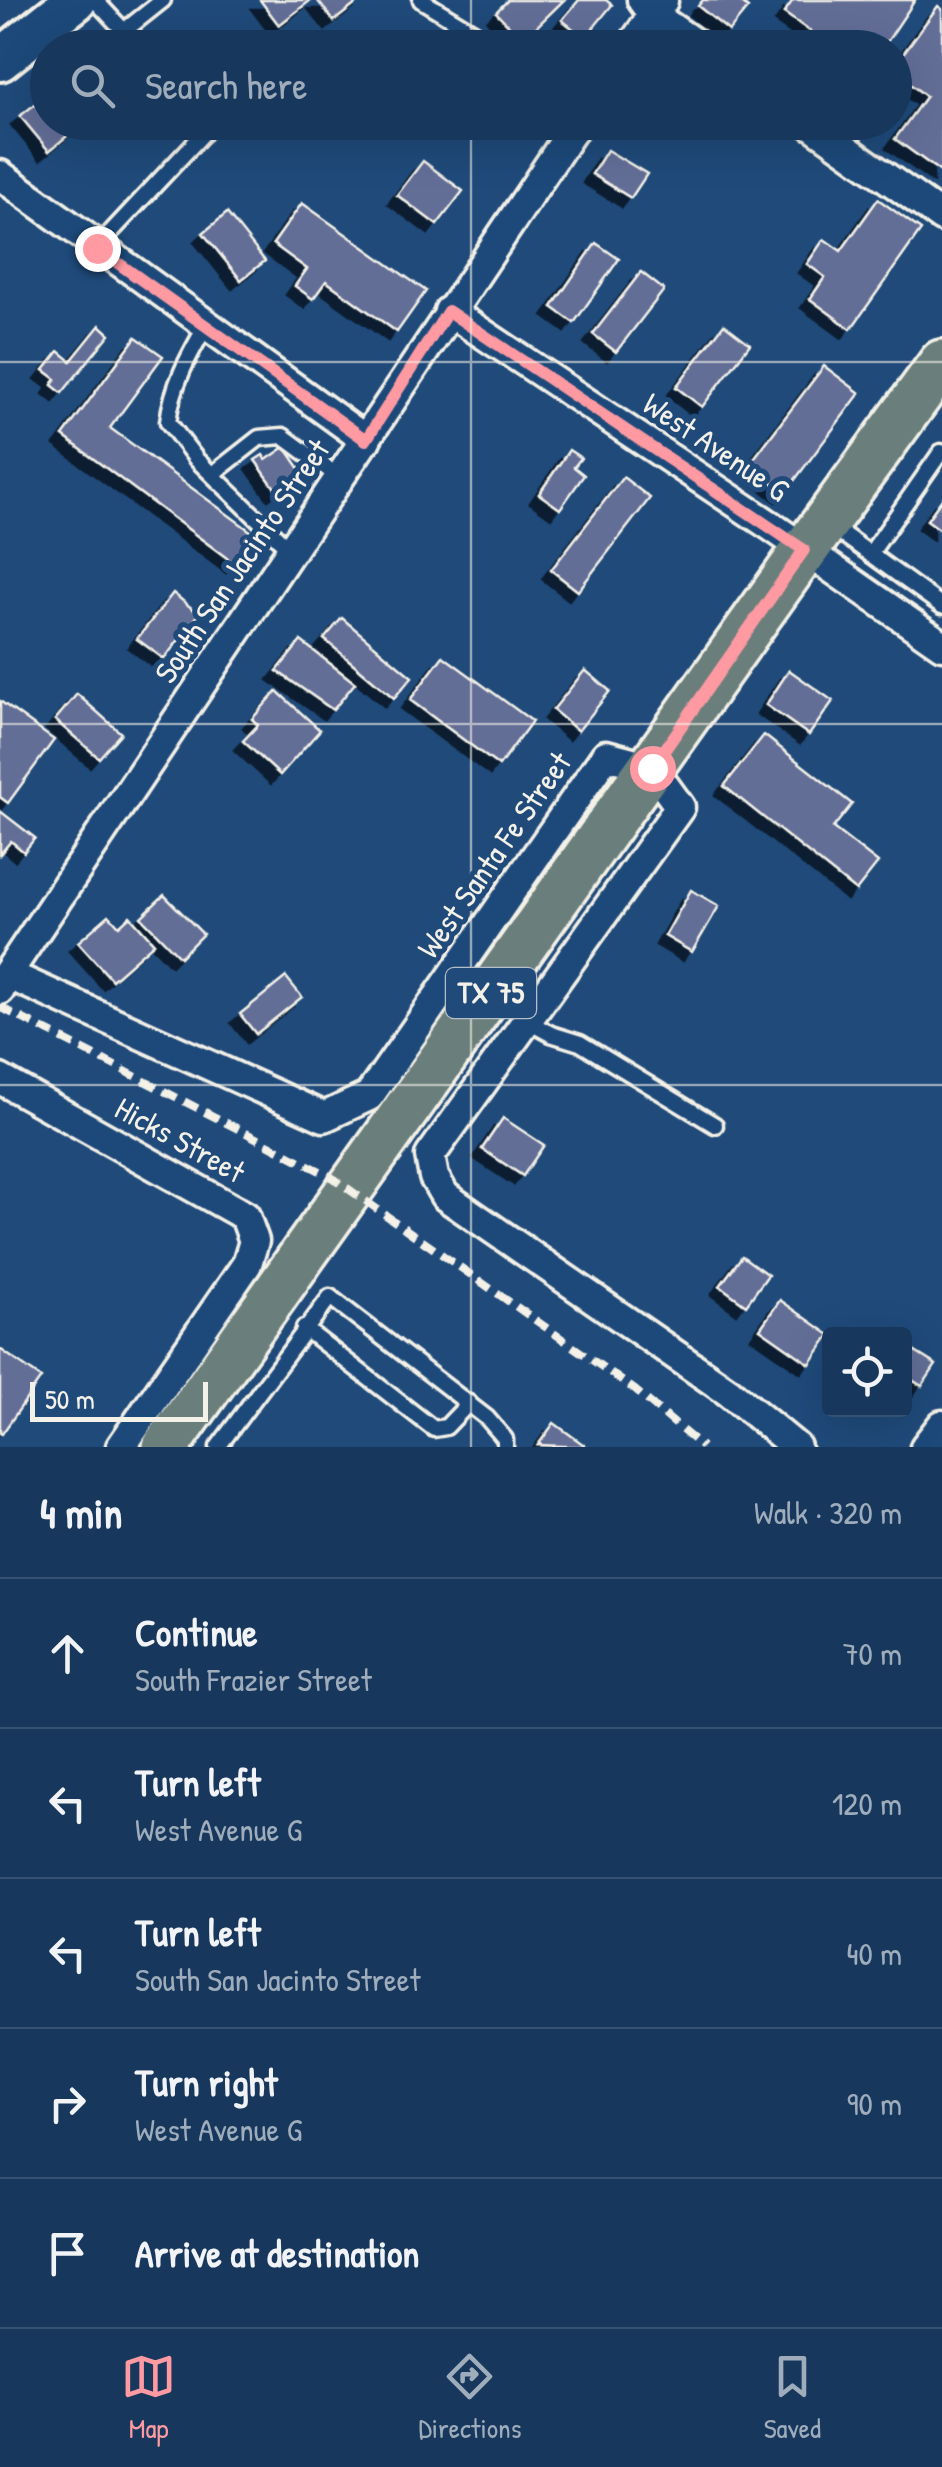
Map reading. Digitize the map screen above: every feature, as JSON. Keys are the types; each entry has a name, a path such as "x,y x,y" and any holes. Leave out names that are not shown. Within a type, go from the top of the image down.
{"main road":[{"name":"TX 75","path":"166,1447 815,536 942,364"}],"street":[{"path":"38,30 76,0"},
{"path":"640,30 653,5 680,30"},
{"path":"0,60 30,36"},
{"name":"South San Jacinto Street","path":"4,982 566,140"},
{"path":"834,140 942,216"},
{"path":"0,176 366,440"},
{"name":"West Avenue G","path":"448,311 815,536 942,644"},
{"name":"West Santa Fe Street","path":"4,982 324,1117 369,1096 606,755 652,768"},
{"path":"652,768 680,807 430,1156 434,1177 445,1196 729,1392 796,1447"},
{"name":"Hicks Street","path":"0,1079 245,1216 254,1241 247,1264 122,1447"},
{"path":"926,1447 942,1425"}],"lane":[{"path":"94,0 122,30"},
{"path":"126,30 164,0"},
{"path":"420,0 470,30"},
{"path":"97,248 197,140"},
{"path":"206,326 183,364 170,401 168,422 197,460 291,551"},
{"path":"213,474 259,438 283,436 340,478"},
{"path":"870,554 940,452"},
{"path":"815,536 870,554 942,606"},
{"path":"527,1021 580,1043 715,1124"},
{"path":"218,1447 330,1296 469,1403 505,1439 505,1447"},
{"path":"304,1328 434,1428 446,1427 469,1403"}],"building":[{"path":"260,0 311,0 279,25"},
{"path":"317,0 361,0 334,21"},
{"path":"508,0 564,0 533,30 513,30 496,12"},
{"path":"579,0 606,0 612,5 592,30 575,30 562,20"},
{"path":"703,0 738,0 748,8 728,30 698,6"},
{"path":"793,0 915,0 895,30 808,30 784,13"},
{"path":"938,6 942,9 942,173 896,140 912,140 912,115 926,96 912,86 912,41"},
{"path":"30,108 30,128 20,116"},
{"path":"40,140 62,140 49,151"},
{"path":"607,150 647,174 631,198 592,174"},
{"path":"423,161 463,191 437,225 397,195"},
{"path":"878,199 921,230 851,329 810,299 825,277 807,264 824,239 841,251"},
{"path":"302,203 426,291 397,332 326,281 313,299 295,286 307,269 273,244"},
{"path":"227,213 265,261 241,280 203,233"},
{"path":"596,243 619,259 574,323 552,307"},
{"path":"641,272 664,290 616,352 593,334"},
{"path":"724,324 750,344 702,407 676,387"},
{"path":"100,325 110,334 62,393 52,385 56,379 44,370 59,351 71,361"},
{"path":"136,337 163,356 110,428 256,535 235,564 63,436"},
{"path":"824,366 860,393 785,493 749,465"},
{"path":"285,447 303,473 277,491 255,460 263,455 266,460"},
{"path":"569,450 581,458 574,467 584,475 560,509 539,494"},
{"path":"623,477 650,498 578,591 551,570"},
{"path":"942,499 942,531 927,520"},
{"path":"173,593 199,614 164,659 137,639"},
{"path":"342,618 412,677 394,698 324,639"},
{"path":"301,641 355,683 333,710 277,671"},
{"path":"443,656 532,721 499,766 410,700"},
{"path":"585,670 610,691 578,731 553,710"},
{"path":"789,670 833,701 809,735 766,705"},
{"path":"277,691 320,730 280,775 243,741 258,725 252,719"},
{"path":"77,694 121,733 99,758 55,720"},
{"path":"0,701 54,740 8,803 0,797"},
{"path":"764,735 852,804 833,828 878,863 856,891 724,786"},
{"path":"0,811 35,838 24,852 11,841 0,854"},
{"path":"691,890 719,906 692,952 665,936"},
{"path":"164,895 203,934 180,957 141,917"},
{"path":"109,915 119,926 130,916 154,943 112,980 78,942"},
{"path":"286,977 302,997 256,1034 240,1014"},
{"path":"503,1118 544,1145 523,1176 482,1149"},
{"path":"742,1256 768,1275 746,1305 720,1286"},
{"path":"780,1300 822,1329 822,1347 810,1364 760,1329"},
{"path":"0,1349 41,1378 2,1434 0,1433"},
{"path":"912,1350 936,1365 922,1386 912,1380"},
{"path":"554,1423 587,1447 538,1445"}],"railway":[{"path":"0,1007 330,1176 635,1390 702,1447"}],"route":[{"path":"97,248 366,440 448,311 804,550 652,768"}]}
